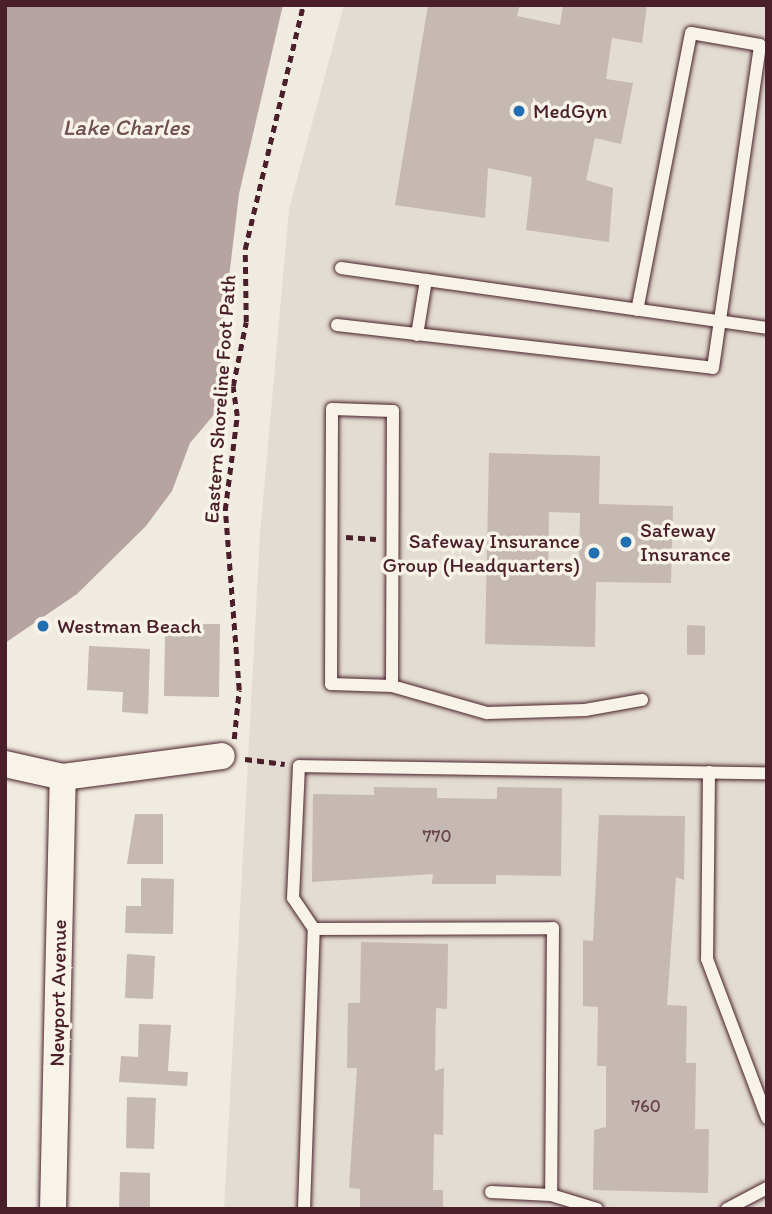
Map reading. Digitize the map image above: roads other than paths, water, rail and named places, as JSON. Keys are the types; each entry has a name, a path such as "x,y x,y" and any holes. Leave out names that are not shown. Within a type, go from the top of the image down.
{"street":[{"path":"5,764 63,777 222,756"},
{"name":"Newport Avenue","path":"53,1209 63,777"}],"lane":[{"path":"337,326 713,368 716,321 760,45 691,33 637,310"},
{"path":"341,268 767,328"},
{"path":"417,335 426,280"},
{"path":"392,686 393,411 332,409 331,684 392,686 487,713 585,710 642,699"},
{"path":"304,1209 314,929 293,898 299,766 767,773"},
{"path":"709,772 707,959 767,1118"},
{"path":"314,929 553,928 551,1195"},
{"path":"727,1209 767,1188"},
{"path":"491,1192 551,1195 597,1209"}],"water":[{"name":"Lake Charles","path":"5,5 283,5 239,194 221,344 223,404 190,443 172,491 146,526 77,594 5,643"}],"place":[{"name":"MedGyn","path":"519,111"},
{"name":"Safeway Insurance","path":"626,542"},
{"name":"Safeway Insurance Group (Headquarters)","path":"594,553"},
{"name":"Westman Beach","path":"43,626"}]}
